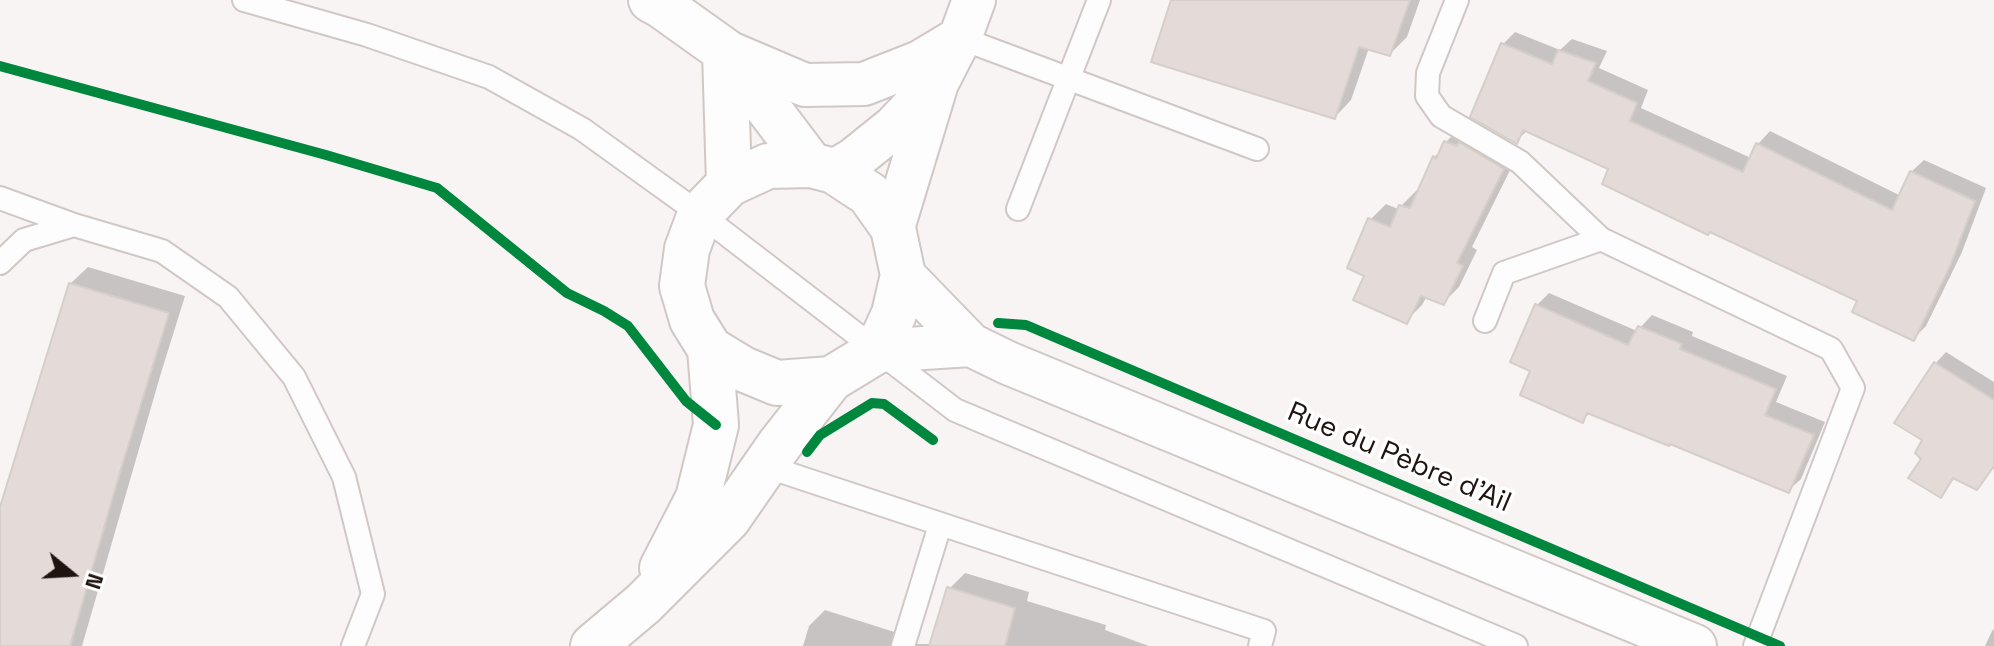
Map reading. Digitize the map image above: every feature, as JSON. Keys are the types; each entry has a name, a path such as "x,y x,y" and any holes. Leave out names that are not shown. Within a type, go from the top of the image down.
{"street":[{"path":"651,0 725,51 805,85 864,84 920,62 967,19"},
{"path":"893,228 937,83 967,19"},
{"path":"725,51 714,199 687,249 682,286 692,320 710,349 743,369 777,383 831,379"},
{"path":"725,51 822,168 869,194 893,228 903,275 894,314 877,351"},
{"path":"714,199 768,166 822,168 853,160 894,127 937,83"},
{"path":"903,275 971,345 1008,363 1695,646"},
{"path":"593,646 643,604 728,519 786,435 831,379 877,351 971,345"},
{"path":"643,604 698,498 716,425 710,349"}],"lane":[{"path":"244,0 367,35 489,77 714,199 877,351 955,410 1516,646"},
{"path":"1018,209 1099,0"},
{"path":"1457,0 1428,73 1427,96 1441,116 1520,162 1601,239 1831,349 1853,388 1755,646"},
{"path":"967,19 1067,79 1257,149"},
{"path":"0,198 74,225 162,251 228,297 294,377 344,477 373,594 353,646"},
{"path":"0,263 24,240 74,225"},
{"path":"1485,321 1504,273 1601,239"},
{"path":"765,466 1264,631 1260,646"},
{"path":"903,646 940,525"}],"building":[{"path":"1171,0 1410,0 1390,56 1359,47 1335,119 1151,62"},
{"path":"1501,43 1552,64 1558,50 1596,63 1588,81 1637,103 1630,121 1743,172 1756,143 1892,210 1910,171 1975,201 1950,266 1914,341 1852,312 1857,301 1602,184 1608,169 1523,130 1517,144 1470,117"},
{"path":"1444,141 1457,146 1459,142 1504,169 1457,263 1463,266 1444,305 1421,296 1407,324 1353,300 1364,276 1347,268 1368,218 1390,227 1399,205 1410,208 1433,156 1436,159"},
{"path":"69,283 169,313 70,646 0,646 0,507"},
{"path":"1535,304 1628,345 1638,326 1682,344 1680,349 1776,389 1765,415 1814,435 1789,493 1587,413 1583,423 1520,395 1530,371 1510,362"},
{"path":"1934,362 1994,400 1994,466 1977,490 1953,478 1941,498 1908,478 1921,459 1915,453 1922,440 1894,423"},
{"path":"947,587 1015,608 1005,646 929,646"}],"cycle path":[{"path":"0,66 437,188 567,293 628,326 686,401 716,425"},
{"name":"Rue du Pèbre d'Ail","path":"998,323 1026,325 1780,646"},
{"path":"807,452 820,435 872,403 884,404 933,440"}]}
